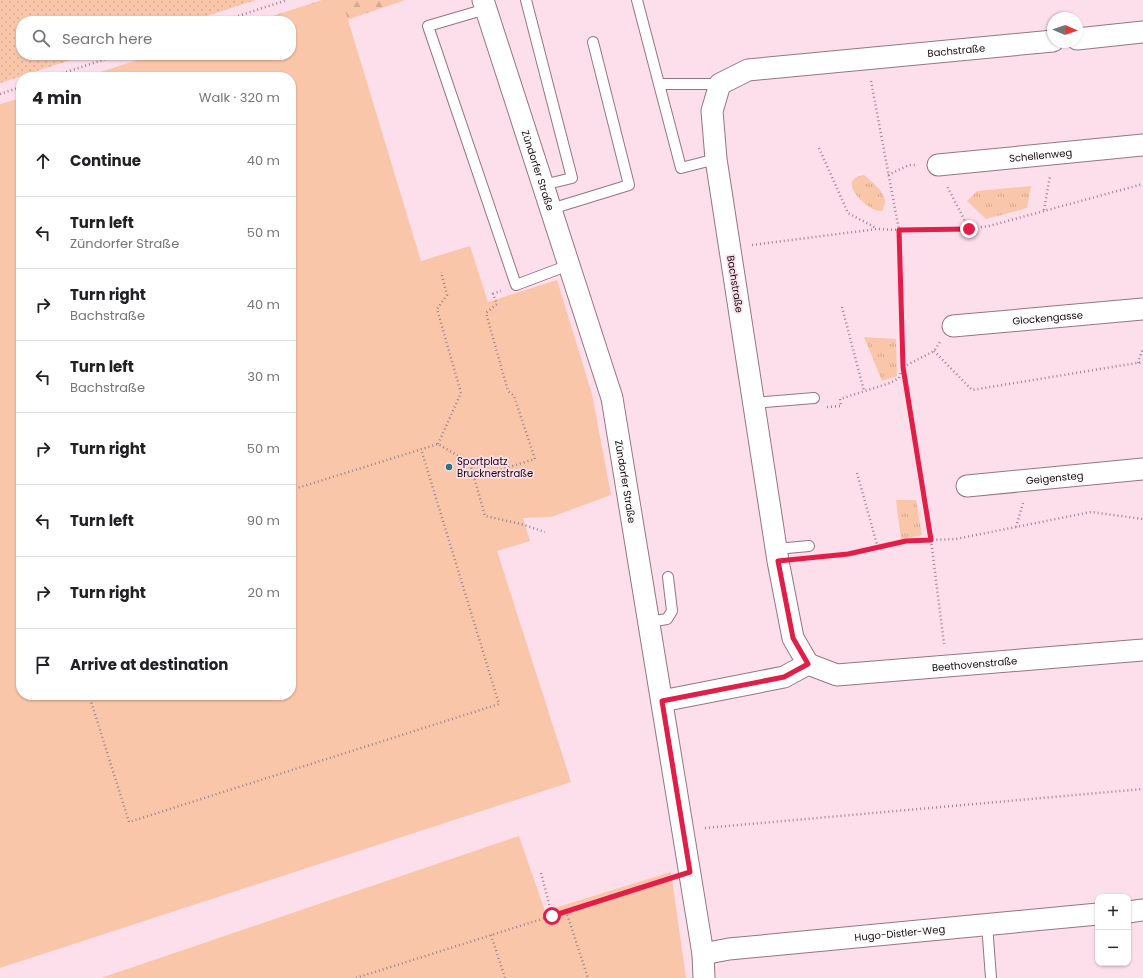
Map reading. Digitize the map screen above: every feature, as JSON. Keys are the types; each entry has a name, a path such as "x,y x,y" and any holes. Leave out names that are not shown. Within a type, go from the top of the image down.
{"street":[{"name":"Zündorfer Straße","path":"484,4 612,398 690,872 703,954 704,978"},
{"path":"1083,38 1143,32"},
{"name":"Bachstraße","path":"808,664 793,638 776,549 729,247 716,159 712,112 720,84 748,70 1047,42"},
{"name":"Schellenweg","path":"938,165 1143,145"},
{"name":"Glockengasse","path":"952,326 1143,309"},
{"name":"Geigensteg","path":"967,486 1143,469"},
{"name":"Beethovenstraße","path":"808,664 837,675 1143,650"},
{"path":"662,701 784,677 808,664"},
{"path":"1131,912 1143,910"},
{"name":"Hugo-Distler-Weg","path":"703,954 729,949 1095,914"}],"lane":[{"path":"526,0 572,178 543,185"},
{"path":"636,0 680,168 716,159"},
{"path":"484,4 428,26 516,285 569,265"},
{"path":"551,209 629,185 593,42"},
{"path":"659,84 720,84"},
{"path":"754,403 814,398"},
{"path":"776,549 809,546"},
{"path":"649,622 667,618 672,611 668,577"},
{"path":"987,924 991,978"}],"path":[{"path":"238,16 287,0"},
{"path":"867,59 899,230 903,367 931,540 946,666"},
{"path":"66,72 103,60"},
{"path":"0,94 16,89"},
{"path":"819,148 848,213 877,229"},
{"path":"1044,211 1054,154"},
{"path":"888,175 909,165 938,165 953,201 969,229"},
{"path":"729,247 877,229 969,229 989,226 1143,184"},
{"path":"438,444 462,393 437,309 447,295 441,272"},
{"path":"474,478 535,459 514,396 508,391 486,313 497,304 493,294 516,285"},
{"path":"842,307 864,390"},
{"path":"890,383 899,378 903,367 934,351 952,326"},
{"path":"1138,363 1143,348"},
{"path":"934,351 972,390 1143,362"},
{"path":"296,488 438,444 470,463 485,516 521,524 545,532"},
{"path":"91,700 129,822 499,704 421,449"},
{"path":"857,473 878,548"},
{"path":"817,557 848,554 906,541 956,539 1091,512 1143,519"},
{"path":"683,829 1143,789"},
{"path":"356,978 690,872"},
{"path":"541,873 552,916"},
{"path":"566,911 588,978"},
{"path":"491,935 505,978"}],"green space":[{"path":"0,0 256,0 206,16 16,16 16,60 71,60 34,72 16,72 16,78 0,83"},
{"path":"322,0 405,0 296,37 296,16 272,16"},
{"name":"Sportplatz Brucknerstraße","path":"324,0 342,0 421,261 470,246 488,302 557,280 592,394 611,495 551,517 523,518 530,541 497,551 571,782 0,968 0,104 16,99 16,700 296,700 296,72 100,72 138,60 296,60 296,16 274,16"},
{"path":"864,175 877,186 883,195 885,206 882,211 877,211 863,202 853,189 852,183 855,178"},
{"path":"1031,186 1027,208 986,219 967,201 977,191"},
{"path":"864,337 896,339 897,376 882,381"},
{"path":"896,500 916,500 922,535 901,540"},
{"path":"519,836 545,911 671,872 686,978 101,978"}],"place":[{"name":"Sportplatz Brucknerstraße","path":"449,467"}],"route":[{"path":"552,916 690,872 662,701 784,677 808,664 793,638 778,561 848,554 906,541 931,540 903,367 899,230 969,229"}]}
